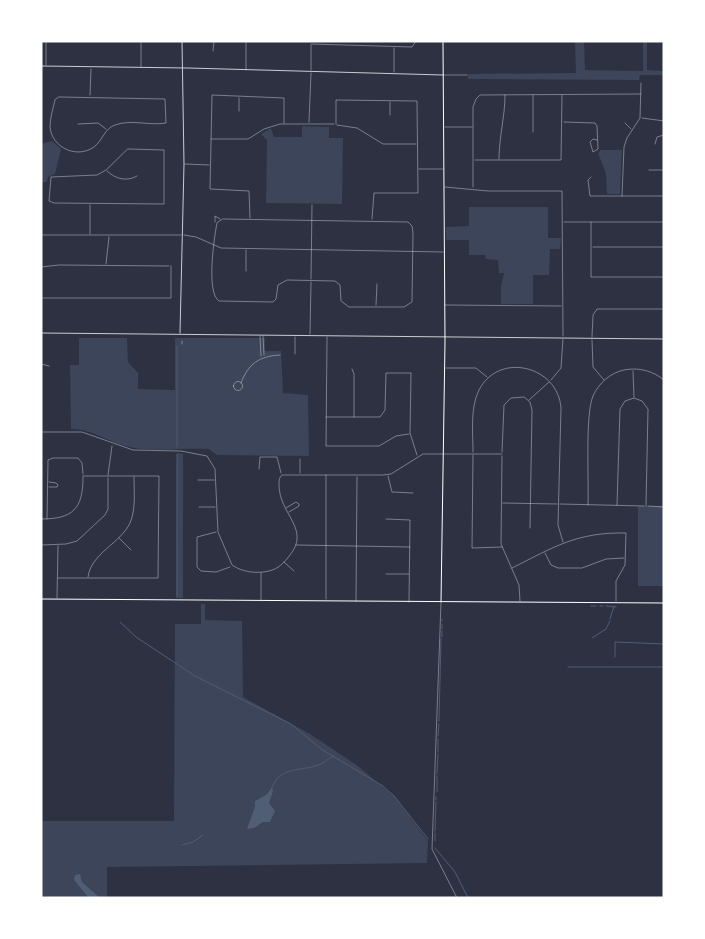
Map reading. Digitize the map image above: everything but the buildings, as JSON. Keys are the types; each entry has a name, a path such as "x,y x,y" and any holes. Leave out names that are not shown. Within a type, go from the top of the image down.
{"main road":[{"path":"441,602 445,337 443,41"},
{"path":"41,599 664,603"}],"street":[{"path":"46,41 46,66"},
{"path":"141,41 141,67"},
{"path":"180,334 184,164 182,41"},
{"path":"213,50 214,41"},
{"path":"246,41 246,70"},
{"path":"309,124 311,41"},
{"path":"375,41 375,46"},
{"path":"311,44 412,47 416,41"},
{"path":"394,46 394,74"},
{"path":"41,66 467,75"},
{"path":"90,97 91,67"},
{"path":"622,196 624,146 640,118 641,83"},
{"path":"473,189 473,104 477,98 485,94 641,94"},
{"path":"498,160 499,142 505,119 504,94"},
{"path":"533,94 533,132"},
{"path":"473,160 561,160 562,94"},
{"path":"250,219 250,191 210,189 212,95 284,98 284,123"},
{"path":"239,111 240,96"},
{"path":"90,97 165,99 166,123 121,123 107,130 98,144 88,150 77,152 65,149 57,143 50,128 56,98 90,97"},
{"path":"336,124 336,100 417,101 418,193 374,194 372,220"},
{"path":"390,101 390,115"},
{"path":"640,118 664,121"},
{"path":"562,122 595,123 598,126 598,140 598,150 593,152 590,142 593,139 598,140"},
{"path":"78,124 98,123 107,130"},
{"path":"211,139 248,139 268,127 284,123 336,124 357,128 382,144 418,144"},
{"path":"625,123 632,130"},
{"path":"443,127 473,127"},
{"path":"655,144 657,137 664,135"},
{"path":"128,149 164,150 164,204 50,202 49,182 51,177 91,176 106,170 128,149"},
{"path":"184,164 211,165"},
{"path":"418,169 444,169"},
{"path":"106,170 120,178 133,178 137,176"},
{"path":"649,170 664,170"},
{"path":"591,177 588,180 590,196 664,196"},
{"path":"444,187 562,191 563,338 561,368 529,400"},
{"path":"90,204 90,235"},
{"path":"310,336 312,206"},
{"path":"217,223 220,220 250,219 372,220 402,221 410,224 413,231 413,252 410,304 404,307 345,305 341,300 338,283 311,280 282,281 278,285 276,299 273,302 219,301 214,297 212,291 217,223 214,220 215,216 218,216 220,220"},
{"path":"562,222 664,222"},
{"path":"591,222 592,277 664,277"},
{"path":"41,235 182,235 196,237 214,247 444,252"},
{"path":"106,266 107,236"},
{"path":"592,247 664,247"},
{"path":"246,249 246,271"},
{"path":"41,298 171,298 171,266"},
{"path":"41,267 175,266"},
{"path":"376,307 377,284"},
{"path":"444,306 563,306"},
{"path":"604,380 593,367 593,314 598,309 664,309"},
{"path":"41,333 664,338"},
{"path":"260,335 262,357"},
{"path":"263,335 264,356"},
{"path":"295,336 295,354"},
{"path":"327,336 326,446 380,446 396,436 410,434"},
{"path":"241,383 250,366 262,357 280,354"},
{"path":"41,364 49,366"},
{"path":"502,547 472,548 475,400 487,378 502,370 520,367 536,371 550,381 560,402 559,530 563,542"},
{"path":"444,368 476,368 487,378"},
{"path":"633,369 634,398"},
{"path":"588,505 591,403 604,380 621,371 633,369 647,371 664,380"},
{"path":"352,370 354,374 354,417"},
{"path":"326,417 377,417 383,414 386,373 411,373 410,434 418,456"},
{"path":"520,602 519,585 502,547 501,503 504,405 509,398 516,396 529,400"},
{"path":"617,505 620,410 626,401 634,398 642,401 648,409 646,506"},
{"path":"529,400 532,410 530,528"},
{"path":"41,432 82,432 133,450 174,450 204,455 213,462 216,480 218,532 232,565 244,571 261,572 274,569 284,562 296,545 296,527 279,496 279,479 282,475 277,457 260,457 259,469"},
{"path":"41,544 77,541 106,513 109,458 112,444"},
{"path":"282,475 388,475 418,456 443,453 502,454"},
{"path":"41,519 47,519 65,517 79,504 82,496 83,476 82,461 76,457 50,458 47,464 47,519"},
{"path":"300,459 300,475"},
{"path":"326,475 326,601"},
{"path":"356,601 357,475"},
{"path":"388,475 391,490"},
{"path":"58,578 158,578 159,476 83,476"},
{"path":"88,578 92,564 127,528 134,512 134,476"},
{"path":"198,480 216,480"},
{"path":"47,482 57,483 58,485 56,487 47,487"},
{"path":"388,493 391,490"},
{"path":"391,490 394,492 413,493"},
{"path":"285,509 296,502 299,504 299,506 288,513"},
{"path":"501,503 664,506"},
{"path":"199,507 217,506"},
{"path":"386,519 410,520 409,602"},
{"path":"218,532 196,536 196,565 200,571 216,572 232,565"},
{"path":"511,569 563,542 589,534 626,533 624,569 616,581 616,602"},
{"path":"118,537 131,550"},
{"path":"57,599 58,544"},
{"path":"296,545 410,547"},
{"path":"544,552 551,565 558,568 582,568 606,559 625,558"},
{"path":"284,562 294,571"},
{"path":"261,572 261,600"},
{"path":"386,574 409,574"},
{"path":"441,602 433,852 457,898"}],"shaded area":[{"path":"575,41 584,41 585,70 643,71 643,41 647,41 647,70 664,71 664,80 662,75 640,75 639,80 468,79 468,74 576,73"},
{"path":"302,126 329,127 329,138 343,138 342,204 266,203 267,140 261,134 271,128 274,137 302,137"},
{"path":"52,141 61,149 55,174 48,177 47,182 41,182 41,144"},
{"path":"601,150 622,150 620,194 607,194 606,174 598,153"},
{"path":"469,207 548,207 548,238 561,238 560,249 550,249 549,275 533,275 533,304 501,304 501,286 504,273 499,273 498,260 486,259 485,255 469,255 469,240 446,240 446,227 469,226"},
{"path":"79,338 127,338 128,362 138,373 138,389 175,390 175,338 265,338 265,351 281,351 283,393 308,395 309,456 217,455 209,449 158,450 138,448 122,445 87,431 71,429 70,365 79,365"},
{"path":"177,453 183,454 183,598 176,598"},
{"path":"638,506 664,506 664,586 638,586"},
{"path":"201,604 205,604 205,620 242,621 243,697 310,734 358,766 394,796 428,841 427,863 107,867 107,898 41,898 41,821 174,821 175,624 201,624"},
{"path":"272,788 273,791 269,803 275,811 270,822 263,822 254,828 247,829 255,807 255,801 266,795"},
{"path":"80,874 82,882 100,898 89,898 74,880 75,875"}],"waterway":[{"path":"177,346 177,447"},
{"path":"177,454 177,596"},
{"path":"591,606 596,606"},
{"path":"606,606 616,607"},
{"path":"610,619 614,606"},
{"path":"592,638 606,629 610,621"},
{"path":"120,622 136,637 195,676 291,724 321,749 383,786 395,797 428,839"},
{"path":"442,624 442,629"},
{"path":"442,631 442,637"},
{"path":"439,721 441,639"},
{"path":"615,657 615,642 664,644"},
{"path":"568,667 664,667"},
{"path":"438,736 439,724"},
{"path":"438,739 438,752"},
{"path":"437,774 438,754"},
{"path":"271,790 275,782 285,773 313,767 334,756"},
{"path":"437,776 437,792"},
{"path":"435,831 436,802"},
{"path":"435,833 435,841"},
{"path":"182,845 193,842 203,835"},
{"path":"435,848 455,872 468,898"}]}
